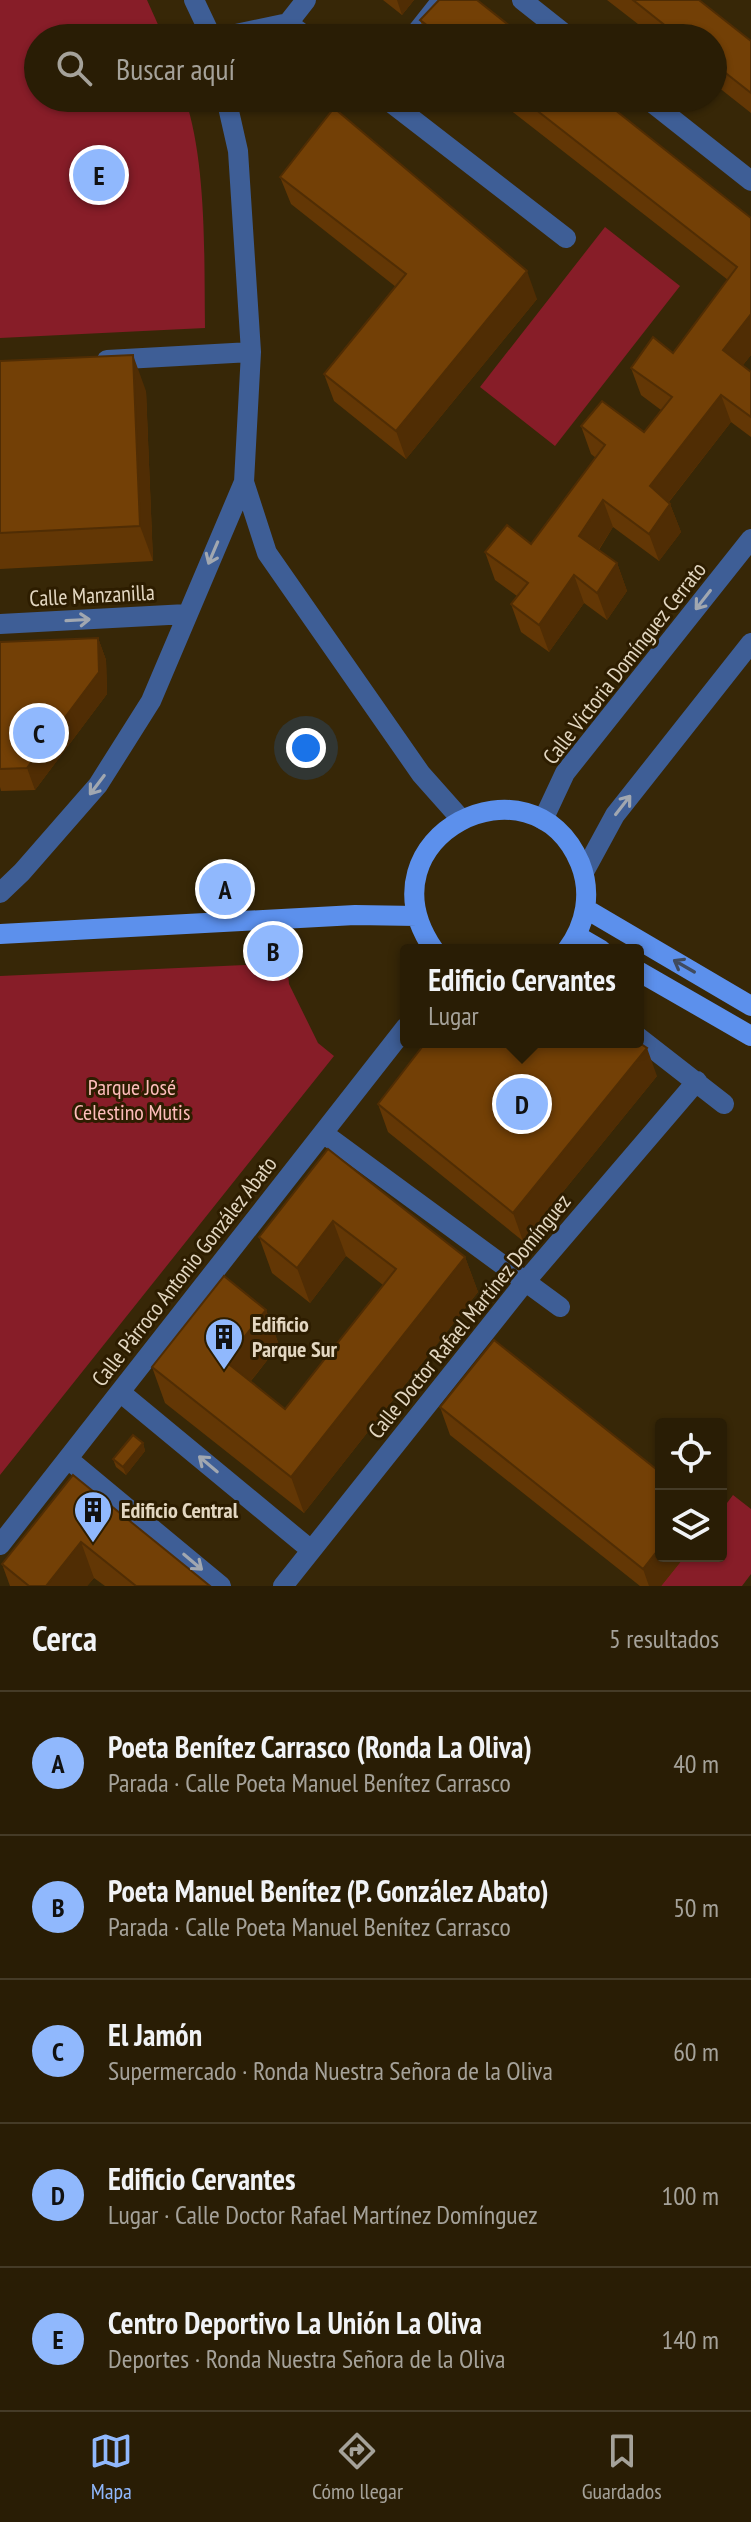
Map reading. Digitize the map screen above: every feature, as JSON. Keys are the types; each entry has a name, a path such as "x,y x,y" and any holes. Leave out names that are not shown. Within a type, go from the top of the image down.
{"main road":[{"path":"430,944 417,916 414,893 418,870 427,849 442,831 461,819 488,810 517,810 543,820 561,834 575,852 584,872 587,891 586,909 572,943"},
{"path":"586,909 751,1006"},
{"path":"0,934 355,915 417,916"},
{"path":"644,974 751,1036"}],"street":[{"path":"194,0 207,24"},
{"path":"283,24 288,23 306,0"},
{"path":"423,24 442,0"},
{"path":"522,0 552,24"},
{"path":"0,893 98,785 151,701 244,482 251,352 238,151 229,112"},
{"path":"403,112 566,238"},
{"path":"664,112 751,181"},
{"path":"94,360 251,352"},
{"path":"244,482 267,553 421,774 461,819"},
{"name":"Calle Victoria Domínguez Cerrato","path":"543,820 565,773 751,539"},
{"name":"Calle Manzanilla","path":"0,624 187,614"},
{"path":"584,872 615,815 751,643"},
{"name":"Calle Párroco Antonio González Abato","path":"0,1545 400,1035"},
{"path":"644,1041 724,1104"},
{"name":"Calle Doctor Rafael Martínez Domínguez","path":"283,1586 525,1282 697,1081"},
{"path":"323,1133 560,1307"},
{"path":"120,1392 311,1550"},
{"path":"68,1459 221,1586"}],"green space":[{"path":"0,0 147,0 158,24 24,24 24,112 189,112 201,181 205,328 0,338"},
{"path":"605,227 680,286 555,446 480,387"},
{"name":"Parque José Celestino Mutis","path":"287,963 289,984 318,1043 334,1056 0,1475 0,976"},
{"path":"733,1495 751,1509 751,1574 742,1586 661,1586 680,1562 727,1562 727,1503"}],"building":[{"path":"439,0 477,0 507,24 425,24 420,20"},
{"path":"633,0 699,0 751,41 751,93 727,74 727,24 663,24"},
{"path":"331,112 339,112 527,271 396,431 324,374 406,274 280,177"},
{"path":"539,112 618,112 751,218 751,314 723,350 751,372 751,417 721,395 650,486 670,504 649,534 603,500 579,536 617,563 597,593 574,575 539,625 511,604 528,583 485,552 507,525 531,544 605,445 581,426 602,401 644,432 672,397 631,368 653,337 673,353 737,267"},
{"path":"133,355 140,526 0,533 0,361"},
{"path":"98,638 99,672 27,768 0,769 0,642"},
{"path":"421,1048 647,1048 513,1213 378,1104"},
{"path":"328,1149 465,1257 291,1477 152,1367 224,1276 266,1310 225,1361 285,1409 396,1269 333,1221 297,1268 259,1237"},
{"path":"494,1340 655,1468 655,1554 643,1569 440,1407"},
{"path":"133,1435 143,1443 123,1467 113,1459"},
{"path":"73,1475 210,1586 136,1586 81,1542 46,1586 29,1586 2,1564"}],"place":[{"name":"Centro Deportivo La Unión La Oliva","path":"99,175"},
{"name":"El Jamón","path":"39,733"},
{"name":"Poeta Benítez Carrasco (Ronda La Oliva)","path":"225,889"},
{"name":"Poeta Manuel Benítez (P. González Abato)","path":"273,951"},
{"name":"Edificio Cervantes","path":"522,1104"},
{"name":"Edificio Parque Sur","path":"224,1371"},
{"name":"Edificio Central","path":"93,1544"}]}
